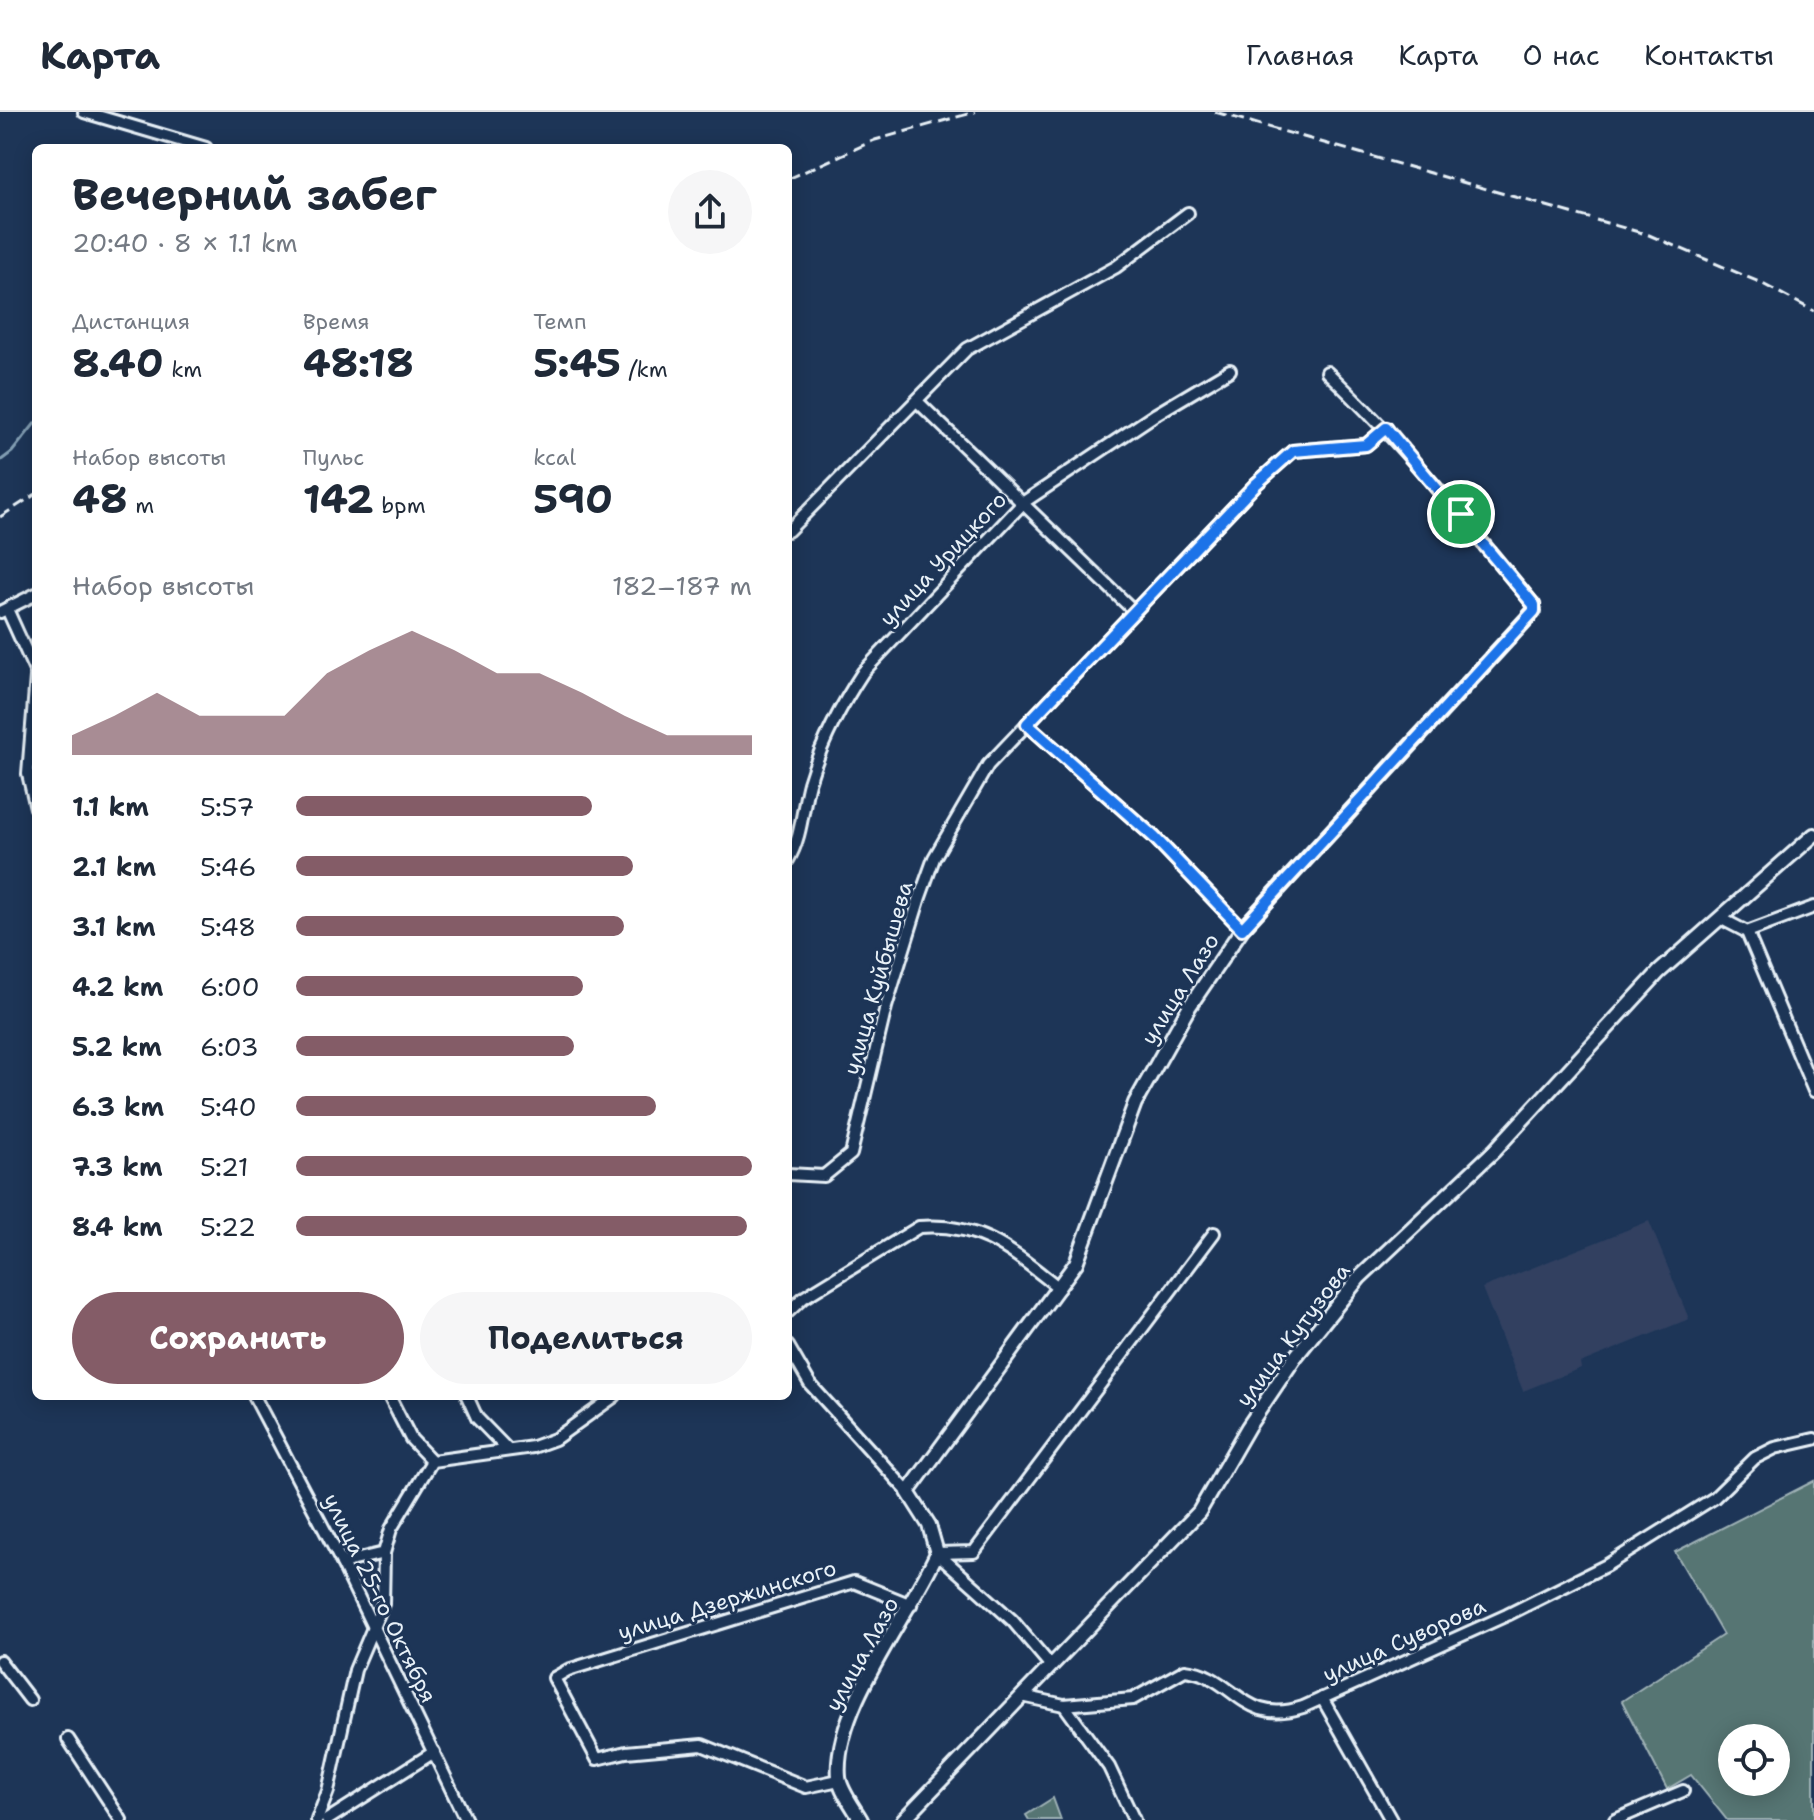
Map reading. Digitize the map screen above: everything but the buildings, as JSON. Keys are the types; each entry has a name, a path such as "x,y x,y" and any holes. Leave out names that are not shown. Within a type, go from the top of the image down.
{"street":[{"path":"84,112 192,144"},
{"path":"792,527 967,349 1116,267 1188,213"},
{"name":"улица Урицкого","path":"792,851 818,758 844,701 863,672 1024,502 1156,414 1230,370"},
{"name":"улица Лазо","path":"908,1492 1076,1263 1135,1103 1189,1007 1242,929 1534,611 1534,605 1461,514 1386,428 1327,372"},
{"path":"918,402 1134,611"},
{"name":"улица Куйбышева","path":"792,1174 824,1176 851,1154 886,1007 934,858 988,765 1256,484 1293,451 1366,445 1386,428"},
{"path":"32,596 4,610 32,667"},
{"path":"32,724 28,774 32,791"},
{"path":"1027,724 1154,837 1242,929"},
{"name":"улица Кутузова","path":"903,1820 1199,1512 1248,1427 1296,1356 1359,1278 1494,1151 1659,972 1814,835"},
{"path":"1747,932 1814,907"},
{"path":"1720,918 1747,932 1814,1091"},
{"path":"792,1308 803,1298 919,1227 940,1226 981,1233 1059,1288"},
{"path":"937,1553 974,1552 1214,1233"},
{"path":"792,1353 810,1384 908,1492 929,1525 937,1553 1012,1620 1051,1666"},
{"name":"улица 25-го Октября","path":"260,1400 466,1820"},
{"path":"391,1400 411,1439 432,1461"},
{"path":"469,1400 477,1418 508,1450"},
{"path":"432,1461 533,1447 555,1439 609,1400"},
{"name":"улица Суворова","path":"1022,1696 1064,1705 1133,1699 1185,1670 1214,1679 1240,1700 1271,1713 1288,1712 1507,1615 1607,1565 1714,1498 1755,1458 1775,1448 1814,1439"},
{"path":"317,1820 328,1791 355,1670 375,1631 383,1604 384,1553 391,1529 432,1461"},
{"path":"342,1563 384,1553"},
{"name":"улица Лазо","path":"839,1780 840,1735 851,1708 911,1605 937,1553"},
{"name":"улица Дзержинского","path":"839,1780 806,1787 702,1745 626,1752 597,1759 554,1678 568,1670 854,1582 911,1605"},
{"path":"0,1661 30,1700"},
{"path":"1322,1698 1391,1820"},
{"path":"1064,1705 1109,1767 1134,1820"},
{"path":"68,1739 121,1820"},
{"path":"327,1820 434,1752"},
{"path":"839,1780 861,1820"},
{"path":"1615,1820 1683,1791"}],"shaded area":[{"path":"1649,1221 1689,1319 1580,1363 1581,1368 1523,1391 1482,1288"}],"green space":[{"path":"1814,1481 1814,1820 1727,1820 1691,1775 1667,1789 1622,1701 1723,1635 1675,1552"},
{"path":"1053,1798 1061,1820 1029,1820 1026,1815"}],"waterway":[{"path":"0,461 12,452 32,427"}],"railway":[{"path":"792,177 875,140 975,112"},
{"path":"1215,112 1649,235 1759,282 1814,311"},
{"path":"0,517 32,497"}],"route":[{"path":"1386,428 1461,514 1534,605 1534,611 1242,929 1154,837 1027,724 1256,484 1293,451 1316,447 1356,448 1366,445 1386,428"}]}
